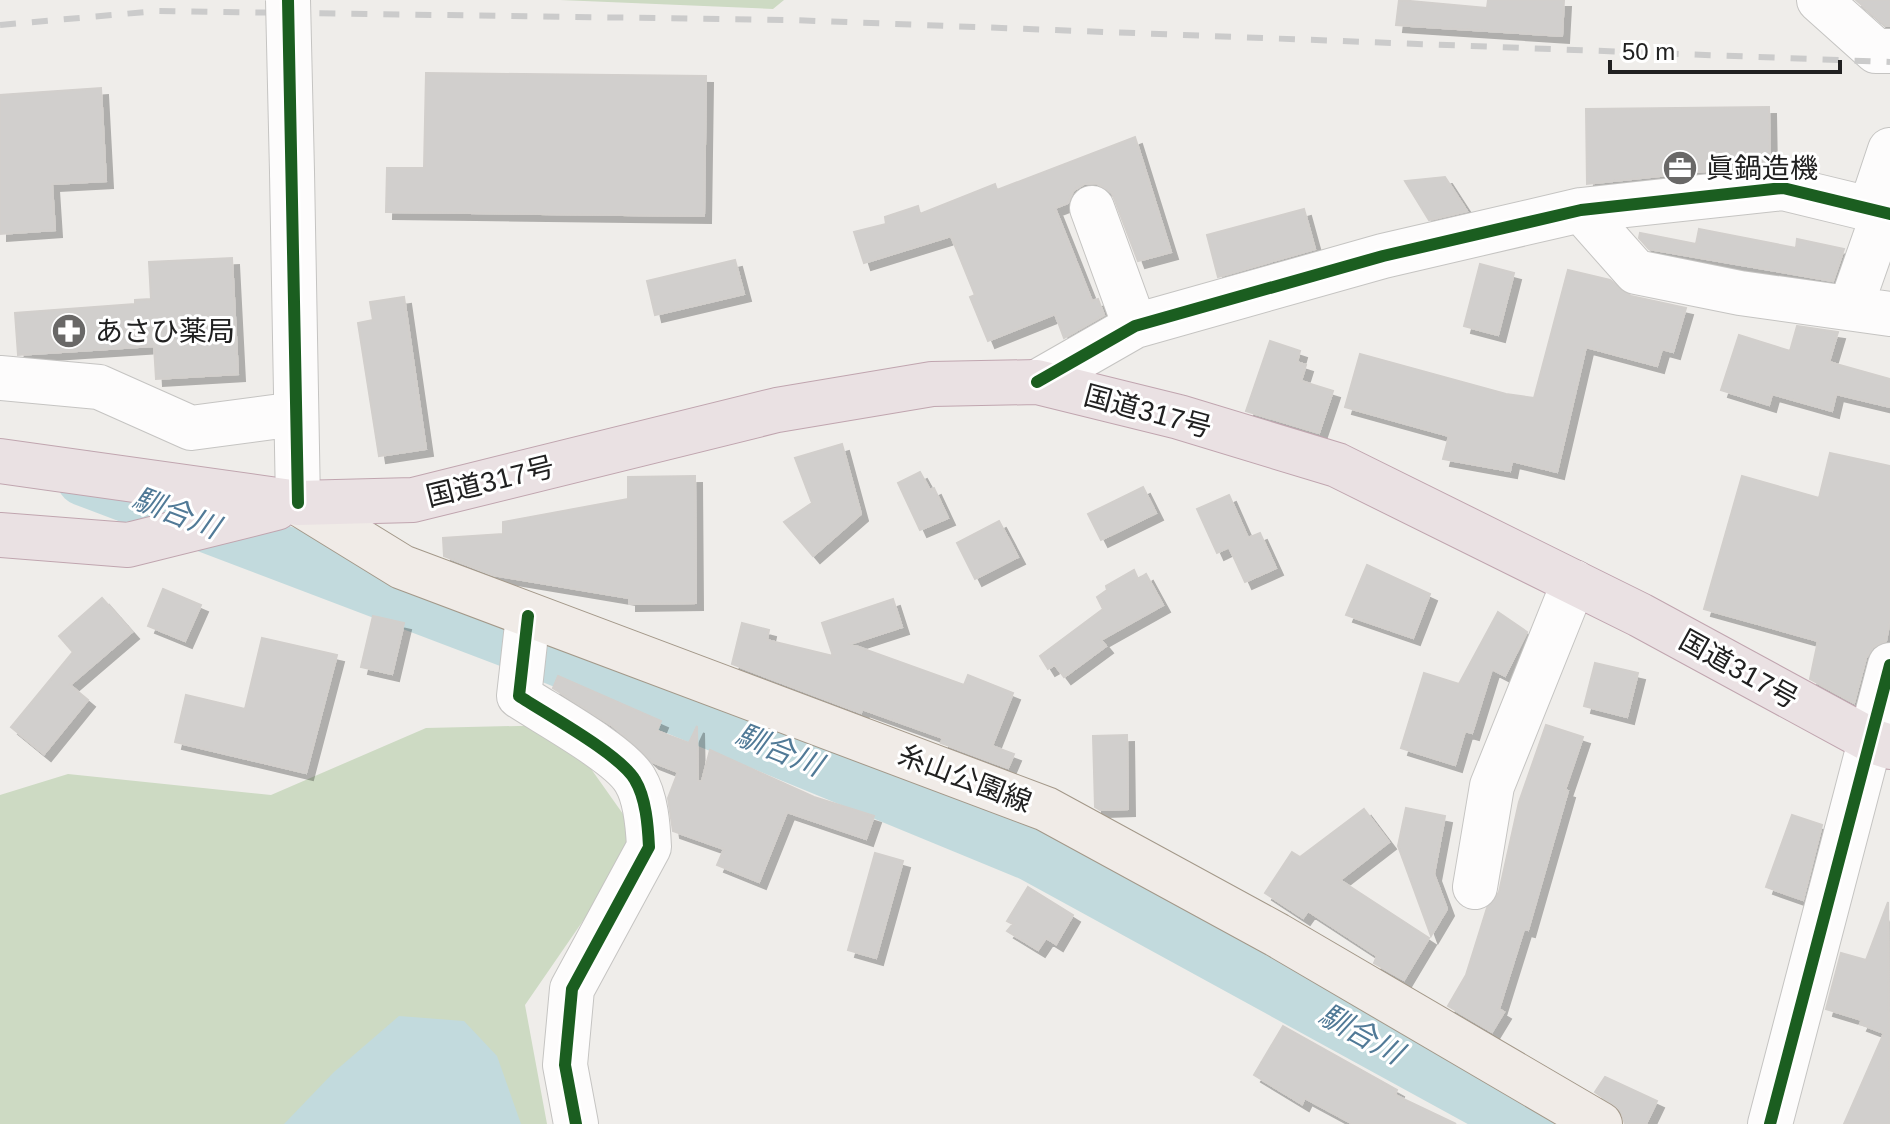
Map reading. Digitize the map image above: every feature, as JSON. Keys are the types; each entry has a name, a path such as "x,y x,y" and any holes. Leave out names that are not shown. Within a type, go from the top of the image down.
{"highway":[{"name":"国道317号","path":"0,461 298,503 413,500 777,410 932,384 1037,382 1179,417 1337,465 1574,582 1881,744"},
{"name":"国道317号","path":"0,535 128,545 298,503"}],"main road":[{"name":"糸山公園線","path":"298,503 402,567 1046,809 1277,935 1598,1123"}],"street":[{"path":"288,0 298,503"},
{"path":"1819,0 1876,51 1890,51"},
{"path":"1581,210 1636,272 1740,293 1870,310 1890,150"},
{"path":"1037,382 1135,326 1383,256 1581,210 1783,188 1882,211"},
{"path":"1092,208 1135,326"},
{"path":"0,378 99,387 191,428 296,414"},
{"path":"1475,887 1492,786 1574,582"},
{"path":"528,616 519,696 600,749 635,779 648,821 649,847 572,989 565,1065 576,1124"},
{"path":"1770,1124 1872,805 1890,665"}],"green space":[{"path":"560,0 784,0 773,9"},
{"path":"560,725 640,838 525,1005 547,1124 0,1124 0,795 68,774 271,795 426,728"}],"water":[{"path":"399,1016 464,1021 497,1056 521,1124 284,1124 334,1072"}],"building":[{"path":"1399,0 1487,8 1488,0 1564,0 1562,36 1396,25"},
{"path":"1856,0 1890,0 1890,26 1886,26"},
{"path":"426,73 706,76 704,216 386,212 387,168 424,168"},
{"path":"101,88 106,181 52,184 55,230 0,234 0,95"},
{"path":"1769,107 1770,164 1587,184 1586,109"},
{"path":"1135,137 1171,252 1138,261 1112,193 1096,183 1084,184 1073,191 1068,203 1055,208 1092,301 1098,299 1104,315 1064,338 1055,314 988,341 970,297 975,295 951,236 864,263 854,232 886,224 885,217 918,206 920,214 995,184 997,190"},
{"path":"1445,177 1467,211 1429,220 1405,181"},
{"path":"1304,209 1315,249 1218,277 1207,235"},
{"path":"1699,229 1796,248 1797,239 1844,249 1833,281 1649,249 1639,238 1640,233 1696,244"},
{"path":"232,258 238,374 156,379 154,346 18,355 15,313 135,304 135,300 151,299 149,262"},
{"path":"735,260 744,294 655,315 647,281"},
{"path":"1480,264 1514,273 1498,335 1464,326"},
{"path":"1568,270 1610,280 1631,296 1686,308 1673,352 1662,349 1657,366 1586,347 1557,472 1512,461 1510,471 1443,459 1449,436 1345,407 1360,354 1506,394 1534,398"},
{"path":"404,297 426,449 379,456 358,323 373,320 370,302"},
{"path":"1797,326 1838,332 1829,362 1890,379 1890,407 1836,394 1832,411 1772,394 1769,405 1721,390 1739,335 1790,351"},
{"path":"1270,341 1300,351 1297,362 1306,365 1301,381 1333,391 1319,433 1246,411"},
{"path":"842,444 861,514 813,556 784,522 812,503 795,458"},
{"path":"1830,453 1890,466 1890,620 1886,641 1873,647 1866,658 1854,703 1810,679 1818,641 1704,609 1742,476 1819,498"},
{"path":"920,472 930,490 934,488 948,518 920,530 898,483"},
{"path":"695,476 696,603 629,604 629,598 493,575 444,556 443,538 503,534 503,522 628,499 628,477"},
{"path":"1143,487 1156,513 1101,540 1088,514"},
{"path":"1229,495 1248,538 1260,533 1276,568 1245,582 1229,547 1217,553 1197,509"},
{"path":"999,521 1018,557 975,579 957,543"},
{"path":"1367,565 1430,594 1413,638 1346,615"},
{"path":"1134,570 1138,579 1146,574 1163,605 1101,640 1106,646 1064,677 1055,665 1048,669 1040,656 1103,609 1097,597 1107,590 1106,586"},
{"path":"163,589 201,605 185,641 148,626"},
{"path":"102,598 132,632 70,685 88,700 44,754 11,727 73,652 59,636"},
{"path":"893,599 902,627 850,644 964,685 968,675 1013,693 992,746 1014,754 1008,768 941,743 943,738 862,709 861,713 732,664 742,623 769,630 767,640 833,656 822,623"},
{"path":"1498,612 1527,632 1505,676 1492,669 1472,733 1465,731 1455,765 1401,748 1424,673 1459,684"},
{"path":"373,616 404,623 392,674 361,667"},
{"path":"262,638 337,655 306,773 175,742 186,695 245,709"},
{"path":"1595,663 1638,673 1627,717 1584,706"},
{"path":"558,676 661,721 657,731 689,743 697,726 698,781 702,781 710,750 814,797 874,816 866,839 787,812 759,882 717,865 724,849 673,831 668,798 678,772 652,762 614,727 553,688"},
{"path":"1546,725 1583,737 1565,790 1568,791 1528,930 1524,929 1499,1009 1504,1012 1492,1032 1448,1006 1466,975 1487,908 1499,892 1519,802"},
{"path":"1127,735 1128,809 1100,810 1095,807 1093,736"},
{"path":"1406,808 1445,816 1434,874 1447,909 1431,936 1398,846"},
{"path":"1364,809 1389,842 1340,880 1429,938 1404,980 1374,963 1377,956 1308,911 1303,918 1265,893 1292,852 1300,857"},
{"path":"1792,815 1822,825 1803,900 1766,887"},
{"path":"875,853 903,861 876,958 848,950"},
{"path":"1028,887 1073,915 1056,944 1046,938 1038,950 1007,931 1013,924 1007,921"},
{"path":"1888,902 1890,1124 1844,1124 1884,1033 1860,1024 1862,1020 1826,1009 1841,953 1866,960"},
{"path":"1283,1026 1397,1090 1395,1095 1456,1124 1353,1124 1305,1098 1302,1104 1254,1075"},
{"path":"1605,1077 1657,1101 1646,1124 1625,1124 1621,1111 1595,1092"}],"waterway":[{"name":"馴合川","path":"84,478 553,656 1031,853 1526,1124"}],"railway":[{"path":"0,25 157,11 792,20 1890,62"}],"cycle path":[{"path":"288,0 298,503"},
{"path":"1037,382 1135,326 1383,256 1581,210 1783,188 1890,214"},
{"path":"528,616 519,696 582,735 627,770 642,795 648,830 649,847 572,989 565,1065 576,1124"},
{"path":"1770,1124 1890,665"}],"place":[{"name":"眞鍋造機","path":"1680,168"},
{"name":"あさひ薬局","path":"69,331"}]}
